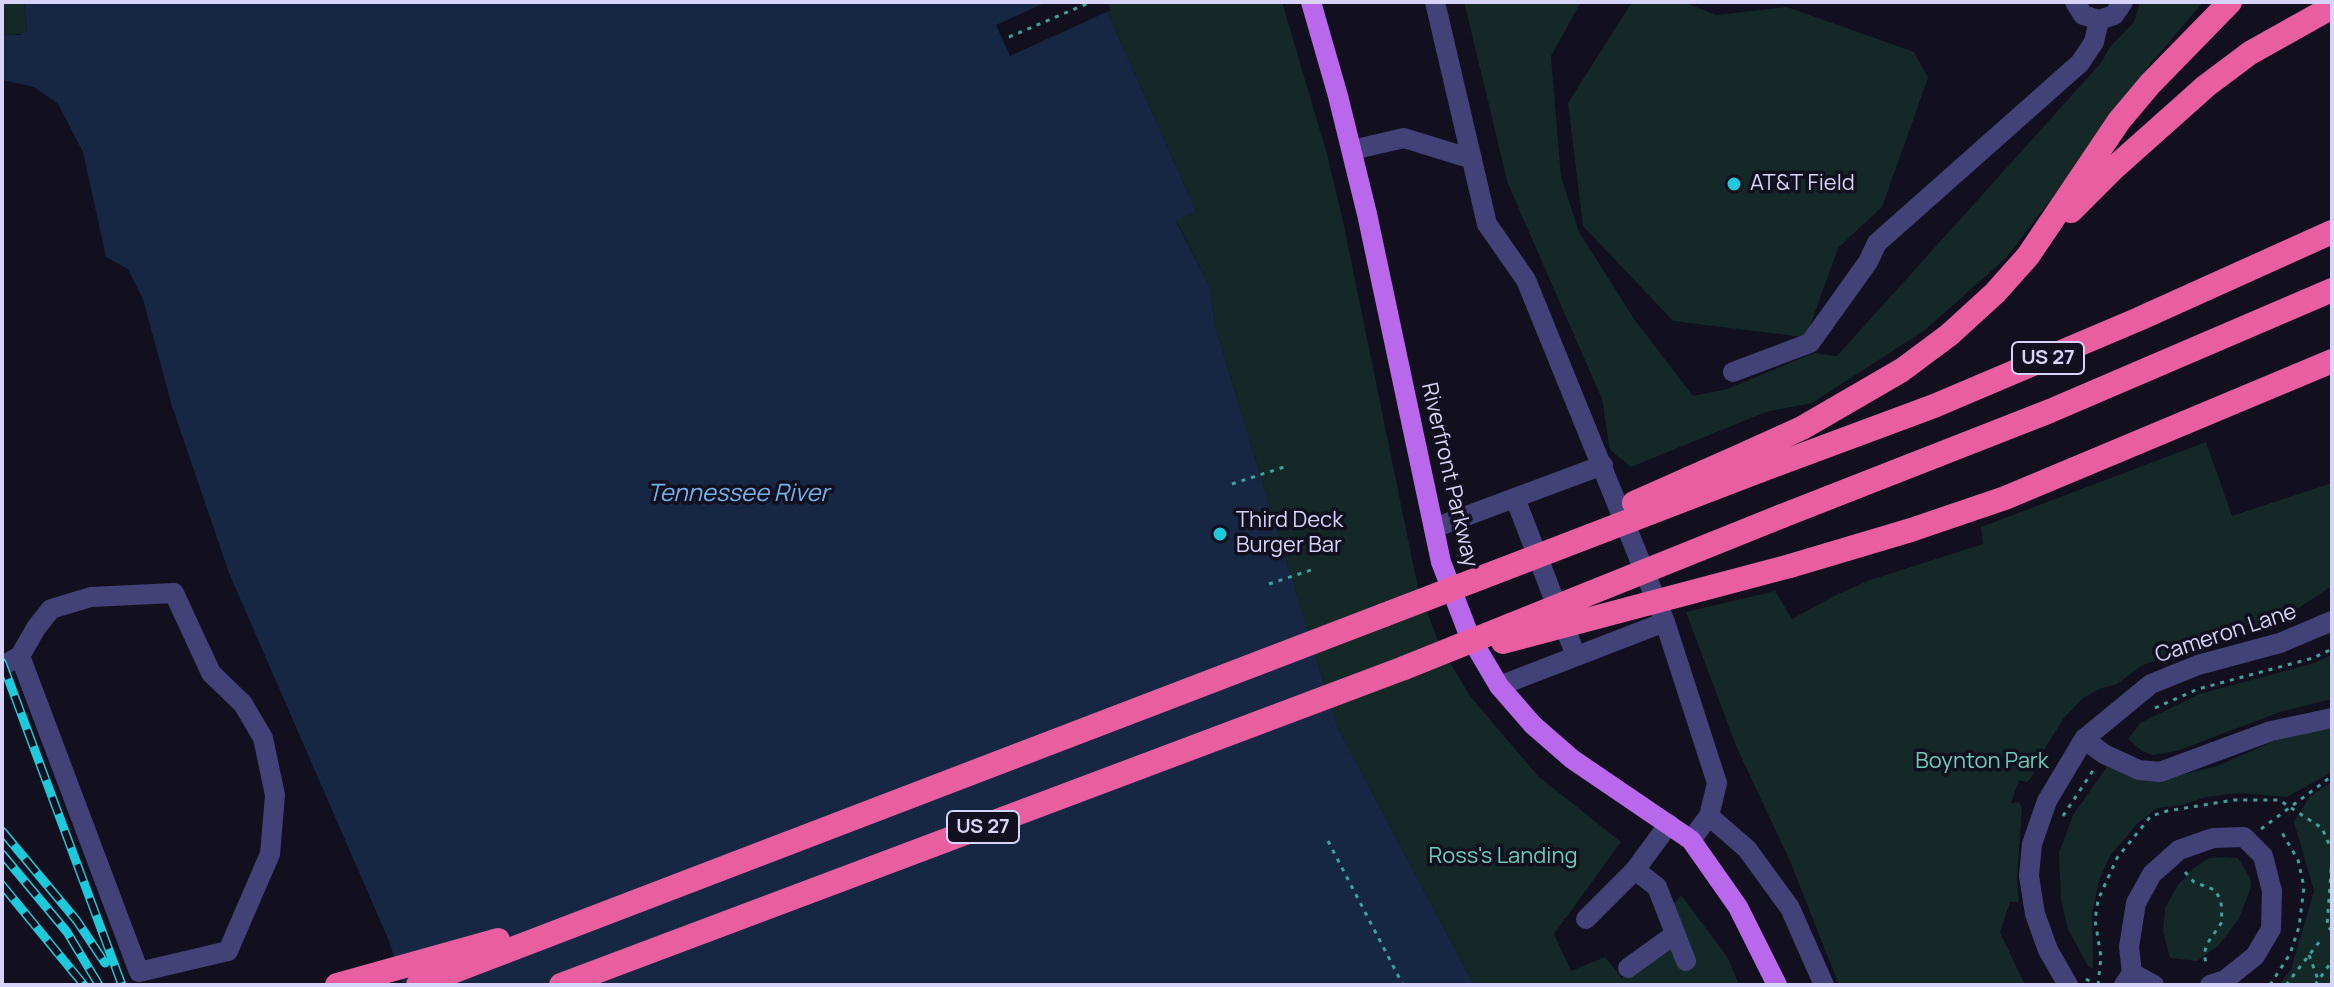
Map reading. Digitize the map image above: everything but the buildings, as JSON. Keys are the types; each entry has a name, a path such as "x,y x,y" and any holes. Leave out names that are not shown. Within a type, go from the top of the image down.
{"highway":[{"path":"2028,256 2119,121 2150,84 2230,2"},
{"path":"1754,461 1902,370 1949,335 1995,293 2114,168 2187,102 2250,53 2332,7"},
{"name":"US 27","path":"418,985 1384,615 1754,461 1934,406 2126,325 2332,232"},
{"name":"US 27","path":"561,985 1404,668 2050,411 2332,290"},
{"path":"1404,668 1790,566 1911,530 2005,498 2332,361"},
{"path":"337,985 650,897"}],"main road":[{"name":"Riverfront Parkway","path":"1311,2 1352,150 1441,562 1469,635 1499,686 1533,725 1572,759 1691,840 1738,907 1777,985"}],"street":[{"path":"1435,2 1487,224 1526,280 1603,465 1665,622 1717,783 1709,816 1691,840"},
{"path":"2075,2 2083,15 2099,20 2114,15 2123,2"},
{"path":"1733,372 1810,343 1868,262 1877,243 2080,63 2094,42 2099,20"},
{"path":"1352,150 1404,138 1472,159"},
{"path":"1434,528 1603,465"},
{"path":"1515,498 1576,656"},
{"path":"2,666 20,656 51,609 91,597 174,593 211,673 243,704 263,738 275,795 270,854 228,951 139,972 20,656"},
{"name":"Cameron Lane","path":"2068,985 2048,950 2035,914 2029,876 2032,844 2047,801 2084,739 2151,684 2198,665 2280,643 2332,621"},
{"path":"1499,686 1665,622"},
{"path":"2084,739 2104,754 2139,770 2160,772 2271,731 2332,718"},
{"path":"1709,816 1747,849 1790,908 1824,985"},
{"path":"1586,919 1635,870 1669,824"},
{"path":"2154,985 2128,979 2136,903 2152,874 2175,854 2213,838 2244,837 2263,856 2272,891 2271,929 2255,956 2225,980 2213,984"},
{"path":"1635,870 1657,887 1686,961"},
{"path":"1628,968 1675,934"}],"path":[{"path":"1009,37 1091,2"},
{"path":"1232,484 1284,467"},
{"path":"1269,584 1314,569"},
{"path":"2244,837 2261,829 2332,776"},
{"path":"2291,807 2322,828 2332,853 2327,927 2332,930"},
{"path":"2270,985 2290,954 2299,927 2304,887 2298,860 2281,831"},
{"path":"1328,841 1403,985"},
{"path":"2175,854 2187,876 2215,890 2221,901 2222,922 2204,954 2213,984"},
{"path":"2288,984 2320,941"},
{"path":"2309,955 2319,983"},
{"path":"2315,985 2330,964"}],"green space":[{"path":"2,2 24,2 27,34 2,35"},
{"name":"Ross's Landing","path":"1103,2 1282,2 1327,154 1344,226 1418,588 1440,646 1470,696 1538,776 1621,842 1554,934 1571,971 1605,957 1622,978 1659,950 1667,912 1681,895 1728,958 1739,985 1474,985 1337,726 1215,326 1209,285 1176,220 1196,211"},
{"path":"1464,2 1581,2 1551,56 1561,177 1579,232 1634,319 1693,396 1727,389 1814,353 1837,356 2100,64 2110,47 2134,22 2140,2 2203,2 2147,68 2006,258 1925,330 1812,403 1766,412 1631,467 1610,450 1602,399 1508,184"},
{"name":"AT&T Field","path":"1632,2 1684,2 1716,15 1787,7 1914,52 1928,78 1882,207 1838,248 1808,332 1803,337 1673,321 1583,226 1568,103"},
{"name":"Boynton Park","path":"2206,442 2232,516 2332,483 2332,586 2268,628 2191,647 2141,666 2117,684 2083,698 2064,718 2031,778 2027,782 2019,780 2011,803 2019,802 2022,807 2017,880 2019,902 2010,902 2000,932 2025,985 1839,985 1790,861 1736,746 1686,612 1775,591 1792,619 1870,580 1983,544 1981,527"},
{"path":"2332,655 2332,699 2280,712 2177,751 2153,755 2142,751 2128,739 2140,723 2199,694 2311,664"},
{"path":"2332,728 2332,772 2287,797 2239,793 2206,797 2183,805 2157,808 2137,824 2110,856 2099,880 2092,913 2093,969 2088,966 2068,929 2061,901 2059,853 2073,815 2109,764 2156,781 2217,766 2276,740"},
{"path":"2332,782 2332,985 2279,985 2291,969 2314,891 2294,822 2310,796"},
{"path":"2209,858 2238,858 2250,878 2251,887 2239,919 2218,946 2197,961 2170,958 2163,931 2165,908 2178,885 2194,868"}],"water":[{"name":"Tennessee River","path":"24,2 1103,2 1196,211 1176,221 1209,285 1215,326 1337,726 1474,985 403,985 389,941 229,573 171,403 143,299 128,269 106,257 83,152 58,104 34,87 2,80 2,35 20,35 27,31"}],"pier":[{"path":"1047,2 1107,2 1111,10 1010,56 996,25"}],"railway":[{"path":"2,662 122,985"},
{"path":"2,831 77,921 105,963"},
{"path":"2,854 67,932 99,985"},
{"path":"2,885 84,985"}],"place":[{"name":"AT&T Field","path":"1734,184"},
{"name":"Third Deck Burger Bar","path":"1220,534"}]}
